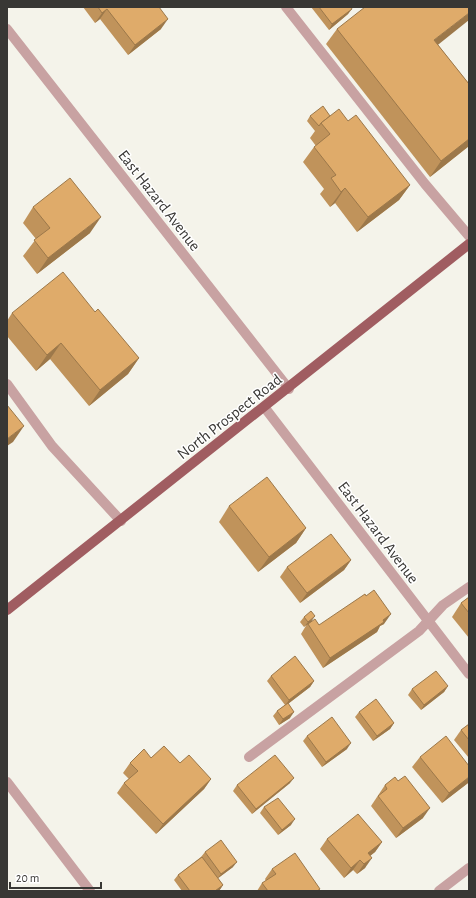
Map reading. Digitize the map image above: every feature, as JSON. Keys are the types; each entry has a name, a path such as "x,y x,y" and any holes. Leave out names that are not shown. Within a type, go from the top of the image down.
{"main road":[{"name":"North Prospect Road","path":"7,610 289,389 469,244"}],"street":[{"path":"286,7 425,184 469,236"},
{"name":"East Hazard Avenue","path":"7,29 289,389"},
{"path":"7,384 52,446 121,521"},
{"name":"East Hazard Avenue","path":"264,408 469,674"},
{"path":"250,757 419,631 443,605 469,587"},
{"path":"7,782 86,890"},
{"path":"439,891 469,868"}],"building":[{"path":"98,7 159,7 168,19 135,45 107,9 102,13"},
{"path":"319,7 351,7 352,9 332,24"},
{"path":"365,7 469,7 469,13 434,40 469,84 469,139 441,161 337,29"},
{"path":"323,106 330,116 319,126 310,116"},
{"path":"339,109 348,121 356,115 410,185 368,217 345,188 341,192 331,178 336,175 314,147 330,134 321,123"},
{"path":"70,178 101,217 48,258 34,240 50,228 33,207"},
{"path":"63,272 95,312 98,309 139,358 100,390 61,343 47,355 12,313"},
{"path":"7,405 24,426 7,439"},
{"path":"267,477 306,528 269,557 229,506"},
{"path":"331,534 351,560 307,593 287,567"},
{"path":"374,590 391,614 383,620 384,622 330,658 308,624 315,619 319,625 365,594 366,596"},
{"path":"469,597 469,613 461,603"},
{"path":"311,611 315,616 308,622 304,617"},
{"path":"295,656 314,681 289,700 271,676"},
{"path":"436,671 448,686 424,705 412,689"},
{"path":"376,699 394,723 377,736 359,712"},
{"path":"288,703 294,712 283,719 277,711"},
{"path":"332,717 351,743 326,762 307,736"},
{"path":"469,724 469,740 461,730"},
{"path":"446,736 469,766 469,777 449,793 420,757"},
{"path":"164,746 180,763 189,755 211,779 163,824 124,783 138,771 130,763 144,749 151,758"},
{"path":"275,755 294,778 256,809 237,785"},
{"path":"405,776 430,808 403,828 378,796 387,789 385,785 395,777 398,781"},
{"path":"278,798 295,819 282,830 264,807"},
{"path":"358,814 382,842 368,853 372,858 364,864 360,860 351,868 327,839"},
{"path":"221,840 237,862 221,874 205,852"},
{"path":"295,853 320,889 317,891 268,891 262,883 276,874 272,869"},
{"path":"202,857 223,885 215,891 190,891 178,875"}]}
